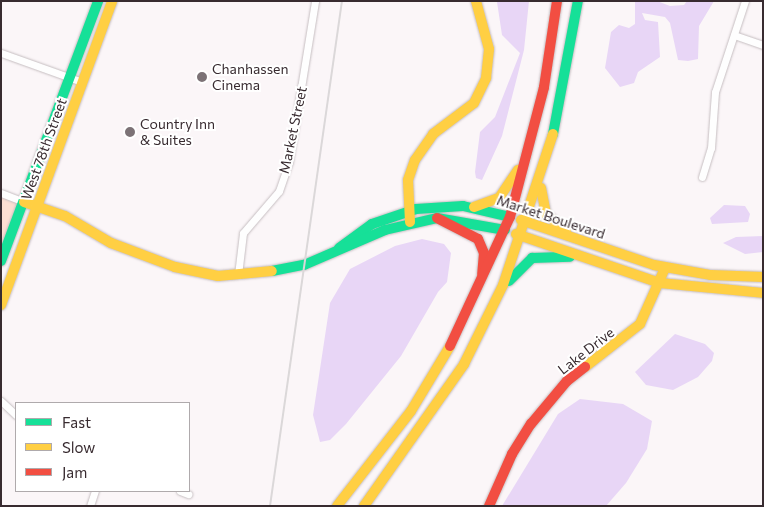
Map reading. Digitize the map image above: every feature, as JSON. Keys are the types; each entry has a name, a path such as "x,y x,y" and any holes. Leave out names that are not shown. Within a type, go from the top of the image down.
{"main road":[{"name":"West 78th Street","path":"1,261 98,1"},
{"name":"West 78th Street","path":"1,305 112,1"},
{"path":"410,222 408,180 422,148 474,103 486,78 489,49 476,1"},
{"path":"337,506 411,411 476,296 505,230 533,133 557,1"},
{"path":"495,302 527,222 558,119 578,1"},
{"path":"474,207 500,198 509,188 533,133"},
{"path":"545,164 541,193 543,209 553,222 583,241"},
{"name":"Market Boulevard","path":"24,202 65,216 111,243 175,267 238,275 304,265 339,248 410,222 437,218 505,230 660,283 763,293"},
{"name":"Market Boulevard","path":"339,248 348,238 372,224 408,211 474,207 527,222 665,268 711,275 763,277"},
{"path":"437,218 466,230 482,245 483,269 476,296"},
{"path":"364,506 433,414 495,302 518,269 532,258 589,259"},
{"name":"Lake Drive","path":"489,506 512,454 531,424 567,381 640,324 660,283 665,268"}],"street":[{"name":"Market Street","path":"238,275 243,233 279,191 289,162 315,1"},
{"path":"702,176 711,148 713,99 745,1"},
{"path":"734,35 763,45"},
{"path":"1,53 82,82"},
{"name":"Market Boulevard","path":"1,193 24,202"},
{"path":"1,401 15,414"},
{"path":"90,506 95,492"},
{"path":"183,492 188,494"}],"shaded area":[{"path":"529,1 524,50 502,136 482,180 476,178 475,172 480,132 495,117 520,53 502,35 497,2"},
{"path":"635,1 657,1 670,6 684,5 687,1 714,1 699,26 698,59 688,61 678,60 670,23 665,17 642,13 645,20 658,22 660,57 638,72 634,83 620,87 605,68 611,32 619,25 629,28 635,24"},
{"path":"1,193 24,202 1,263"},
{"path":"724,205 745,206 750,214 748,222 712,224 710,218"},
{"path":"763,236 763,252 745,254 723,243 736,237"},
{"path":"422,239 444,244 451,253 447,282 438,292 401,356 346,424 330,440 320,442 313,415 330,303 350,269 395,246"},
{"path":"675,334 705,344 714,353 712,361 698,377 673,390 646,385 635,372"},
{"path":"580,399 623,404 652,421 647,449 626,483 606,506 502,506 558,414"}],"railway":[{"path":"270,506 342,1"}],"traffic: fast":[{"path":"1,261 98,1"},
{"path":"553,134 578,1"},
{"path":"339,248 372,224 416,209 463,206 510,217"},
{"path":"272,271 304,265 385,230 437,218 505,230"},
{"path":"509,281 532,258 570,257"}],"traffic: slow":[{"path":"1,305 112,1"},
{"path":"410,222 408,180 415,160 433,134 474,103 486,78 489,49 476,1"},
{"path":"364,506 464,364 503,285 553,134"},
{"path":"474,207 499,198 518,170"},
{"path":"541,188 546,214 566,231"},
{"path":"24,202 65,216 111,243 175,267 218,276 272,271"},
{"path":"521,220 654,265 711,275 763,277"},
{"path":"516,234 660,283 763,293"},
{"path":"585,367 640,324 665,268"},
{"path":"337,506 411,411 450,346"}],"traffic: jam":[{"path":"450,346 510,217 544,87 557,1"},
{"path":"437,218 478,239 484,253 482,274"},
{"path":"489,506 512,454 531,424 567,381 585,367"}],"place":[{"name":"Chanhassen Cinema","path":"202,77"},
{"name":"Country Inn & Suites","path":"130,132"}]}
